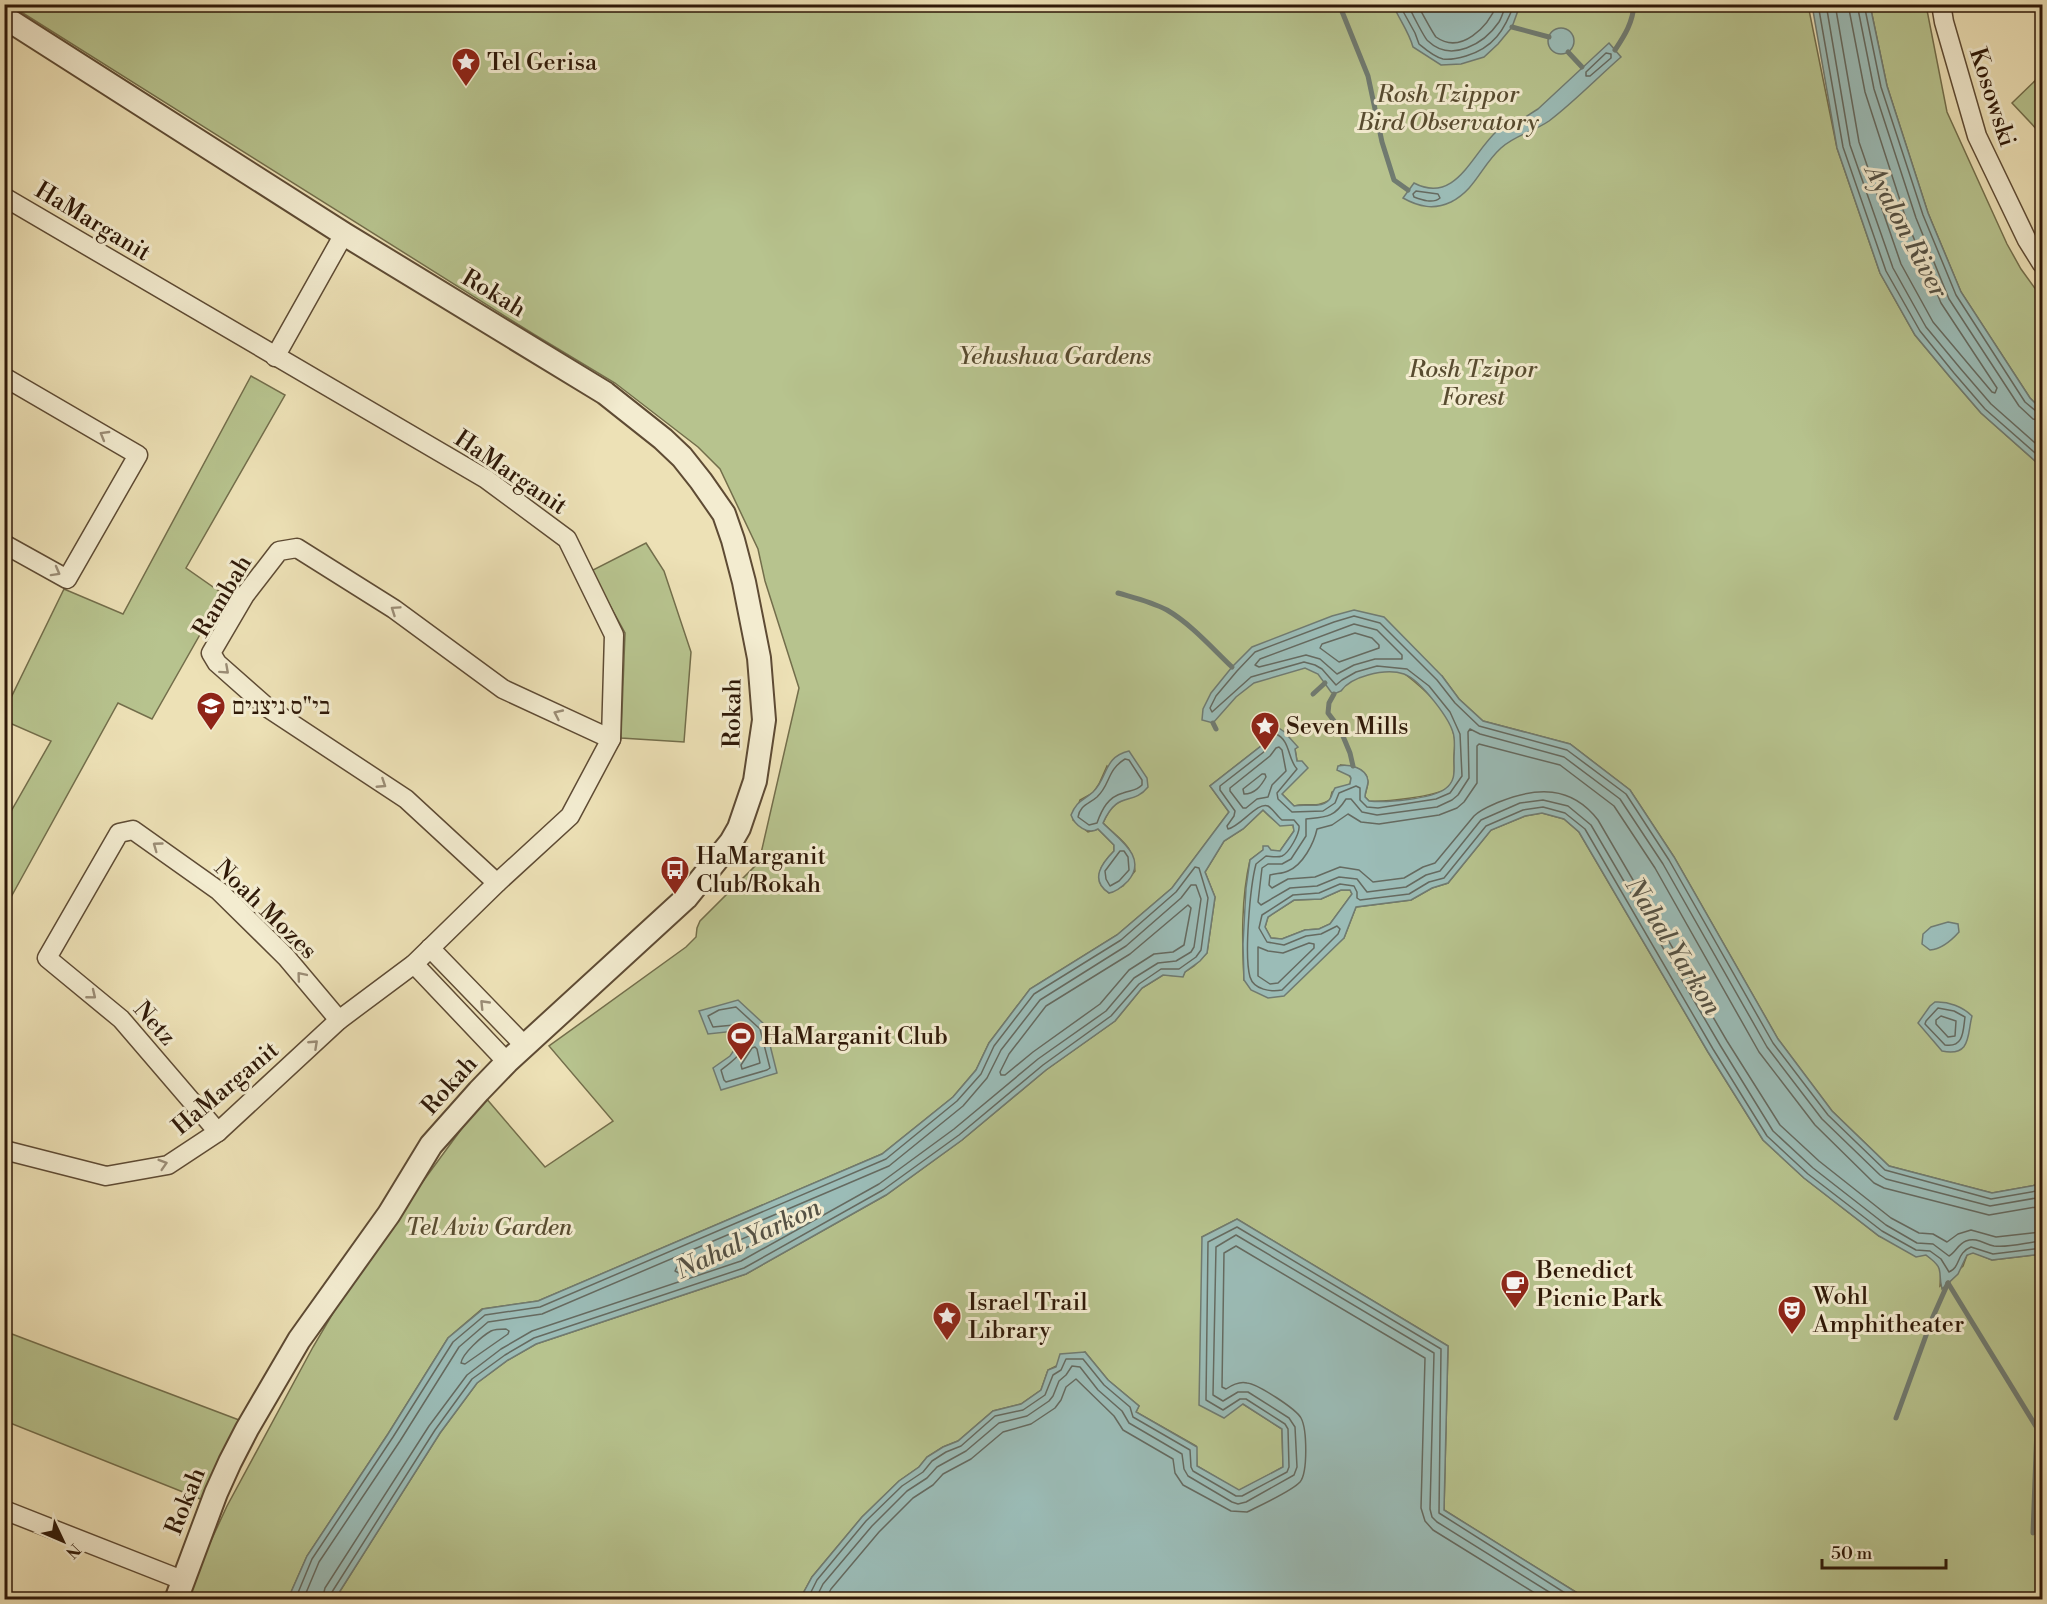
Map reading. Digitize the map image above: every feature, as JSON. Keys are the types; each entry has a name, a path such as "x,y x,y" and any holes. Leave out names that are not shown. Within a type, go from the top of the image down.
{"street":[{"name":"Kosowski","path":"1941,4 1944,22 1977,136 2027,240 2043,264"},
{"name":"Rokah","path":"4,17 344,234 605,393 663,439 701,481 724,514 744,582 759,658 764,720 755,781 739,828 686,898 507,1062 431,1145 389,1214 299,1340 247,1429 230,1462 179,1590"},
{"name":"HaMarganit","path":"4,197 486,479 567,539 614,635 611,739 570,816 414,964 339,1020 218,1132 168,1165 106,1176 4,1150"},
{"path":"275,357 344,234"},
{"path":"4,377 138,455 67,579 4,544"},
{"name":"Rambah","path":"497,884 406,799 268,708 218,663 211,653 245,595 279,550 297,548 394,609 503,689 611,739"},
{"name":"Noah Mozes","path":"47,958 119,832 133,830 219,891 286,957 339,1020"},
{"path":"430,948 525,1046"},
{"name":"Netz","path":"47,958 121,1019 218,1132"},
{"path":"414,964 507,1062"},
{"path":"4,1510 179,1590"}],"green space":[{"name":"Yehushua Gardens","path":"10,5 1808,5 1837,148 1880,273 1915,335 1950,377 1981,413 2042,467 2042,1184 1992,1193 1889,1166 1832,1111 1778,1039 1674,857 1630,790 1570,744 1483,721 1459,699 1442,676 1405,674 1435,701 1451,726 1455,741 1454,774 1447,788 1397,800 1369,801 1365,797 1368,782 1365,774 1354,767 1341,765 1351,778 1350,784 1332,792 1330,800 1325,803 1294,806 1282,794 1297,761 1295,749 1297,747 1272,724 1261,746 1210,786 1229,812 1172,888 1117,935 1030,989 989,1043 976,1070 953,1097 882,1154 538,1301 482,1309 448,1338 307,1556 288,1599 186,1599 227,1506 313,1347 389,1218 421,1184 485,1097 545,1167 613,1121 549,1046 686,947 696,937 700,921 759,862 799,688 765,581 758,549 720,469 698,447 615,383","holes":["1107,766 1135,796 1115,805 1103,823 1129,849 1135,871 1123,886 1109,893 1103,888 1099,877 1102,866 1114,851 1114,845 1098,829 1088,832 1073,820 1080,800 1093,793"]},
{"path":"1870,5 1926,5 1947,112 2007,244 2021,269 2042,298 2042,410 2030,398 1961,292 1928,213 1887,86"},
{"path":"2042,74 2042,135 2012,103"},
{"path":"251,376 285,395 186,568 223,594 152,719 118,703 5,908 5,822 51,741 5,721 5,710 64,589 123,614"},
{"path":"646,543 664,571 691,652 684,742 621,738 625,633 591,571"},
{"path":"1263,810 1280,824 1293,825 1294,831 1280,851 1263,850 1250,860 1244,905 1244,980 1344,938 1356,907 1411,900 1432,888 1448,883 1491,830 1525,816 1542,813 1564,819 1579,832 1708,1052 1763,1140 1804,1178 1879,1236 1926,1255 1937,1263 1941,1270 1940,1286 1963,1266 1967,1255 1973,1252 1992,1260 2042,1254 2042,1599 1587,1599 1444,1510 1448,1346 1237,1219 1202,1237 1243,1404 1282,1429 1283,1467 1239,1491 1197,1466 1196,1446 1136,1412 1139,1406 1108,1380 1085,1352 1048,1370 1041,1390 1021,1404 993,1411 958,1441 927,1457 919,1467 899,1481 862,1517 812,1577 800,1599 335,1599 440,1433 477,1383 508,1360 536,1344 746,1274 886,1195 962,1140 1046,1070 1115,1021 1142,988 1163,975 1183,976 1207,953 1215,897 1205,872 1224,841 1243,829"},
{"path":"1341,890 1350,890 1352,894 1330,924 1282,939 1271,938 1265,927 1268,917 1294,900 1321,899"},
{"path":"4,1331 239,1420 203,1500 5,1421"}],"water":[{"path":"1520,4 1512,27 1484,57 1461,64 1441,65 1413,47 1393,5"},
{"name":"Ayalon River","path":"1812,5 1870,5 1887,86 1928,213 1961,292 2030,398 2042,410 2042,467 1981,413 1950,377 1915,335 1880,273 1837,148"},
{"path":"1561,28 1570,32 1574,41 1570,50 1561,54 1552,50 1548,41 1552,32"},
{"path":"1609,43 1621,57 1549,121 1501,148 1460,197 1433,207 1415,204 1403,198 1414,183 1429,188 1441,187 1452,182 1462,174 1497,131 1538,109"},
{"name":"Nahal Yarkon","path":"1354,610 1384,617 1442,676 1459,699 1483,721 1570,744 1630,790 1674,857 1778,1039 1832,1111 1889,1166 1992,1193 2042,1184 2042,1254 1992,1260 1973,1253 1967,1255 1958,1274 1942,1289 1939,1267 1926,1255 1916,1257 1879,1236 1804,1178 1763,1140 1708,1052 1579,832 1564,819 1542,813 1525,816 1491,830 1448,883 1432,888 1411,900 1356,907 1344,938 1284,996 1268,998 1251,990 1244,980 1243,944 1250,860 1263,850 1263,846 1280,851 1294,831 1293,825 1280,826 1263,810 1243,829 1224,841 1205,872 1215,897 1207,953 1185,972 1183,977 1163,975 1142,988 1115,1021 1046,1070 962,1140 886,1195 746,1274 536,1344 508,1360 477,1383 440,1433 335,1599 288,1599 307,1556 448,1338 483,1309 538,1301 882,1154 953,1097 976,1070 989,1043 1030,989 1117,935 1172,888 1229,812 1210,786 1261,746 1273,724 1289,735 1298,747 1295,749 1297,761 1302,761 1308,768 1282,794 1294,806 1324,803 1331,797 1335,788 1350,784 1350,776 1337,770 1338,766 1352,766 1364,772 1368,781 1365,797 1369,801 1419,798 1449,786 1454,772 1452,730 1442,711 1426,692 1404,674 1381,672 1364,676 1334,694 1318,674 1305,668 1254,683 1236,697 1213,723 1202,720 1203,709 1211,693 1252,647 1332,616","holes":["1341,890 1350,890 1352,894 1330,924 1319,929 1305,930 1282,939 1271,938 1265,927 1268,917 1294,900 1321,899"]},
{"path":"1129,751 1147,778 1148,787 1142,793 1114,806 1103,823 1129,849 1135,864 1134,872 1128,881 1122,887 1109,893 1103,888 1099,877 1102,866 1114,851 1114,845 1098,829 1090,831 1082,828 1071,815 1078,804 1098,786 1110,763"},
{"path":"1948,922 1958,924 1959,932 1949,941 1930,950 1922,944 1923,934 1931,927"},
{"path":"738,1000 765,1025 777,1073 721,1090 713,1068 730,1056 739,1043 735,1031 708,1034 699,1011"},
{"path":"1935,1002 1955,1005 1972,1016 1966,1043 1959,1051 1942,1051 1918,1023"},
{"path":"1237,1219 1448,1346 1444,1510 1587,1599 800,1599 812,1577 862,1517 899,1481 919,1467 927,1457 958,1441 993,1411 1021,1404 1041,1390 1048,1370 1056,1367 1060,1354 1085,1352 1108,1380 1139,1406 1136,1412 1197,1447 1197,1466 1239,1490 1283,1467 1282,1429 1243,1404 1224,1418 1199,1405 1202,1237"}],"waterway":[{"path":"1339,4 1368,76 1382,142 1394,180 1408,190"},
{"path":"1615,50 1628,28 1634,4"},
{"path":"1512,27 1549,37"},
{"path":"1568,52 1582,67"},
{"path":"1118,593 1167,610 1184,622 1232,667"},
{"path":"1313,694 1325,683"},
{"path":"1334,694 1329,703 1328,713 1340,729 1353,766"},
{"path":"1213,723 1216,729"},
{"path":"1948,1283 2037,1428 2033,1533"},
{"path":"1896,1418 1932,1319 1948,1283"}],"place":[{"name":"Tel Gerisa","path":"466,88"},
{"name":"בי\"ס ניצנים","path":"211,732"},
{"name":"Seven Mills","path":"1265,752"},
{"name":"HaMarganit Club/Rokah","path":"675,896"},
{"name":"HaMarganit Club","path":"741,1062"},
{"name":"Benedict Picnic Park","path":"1515,1310"},
{"name":"Wohl Amphitheater","path":"1792,1336"},
{"name":"Israel Trail Library","path":"947,1342"}],"park label":[{"name":"Rosh Tzippor Bird Observatory","path":"1448,108"},
{"name":"Rosh Tzipor Forest","path":"1473,383"},
{"name":"Tel Aviv Garden","path":"489,1227"}]}
